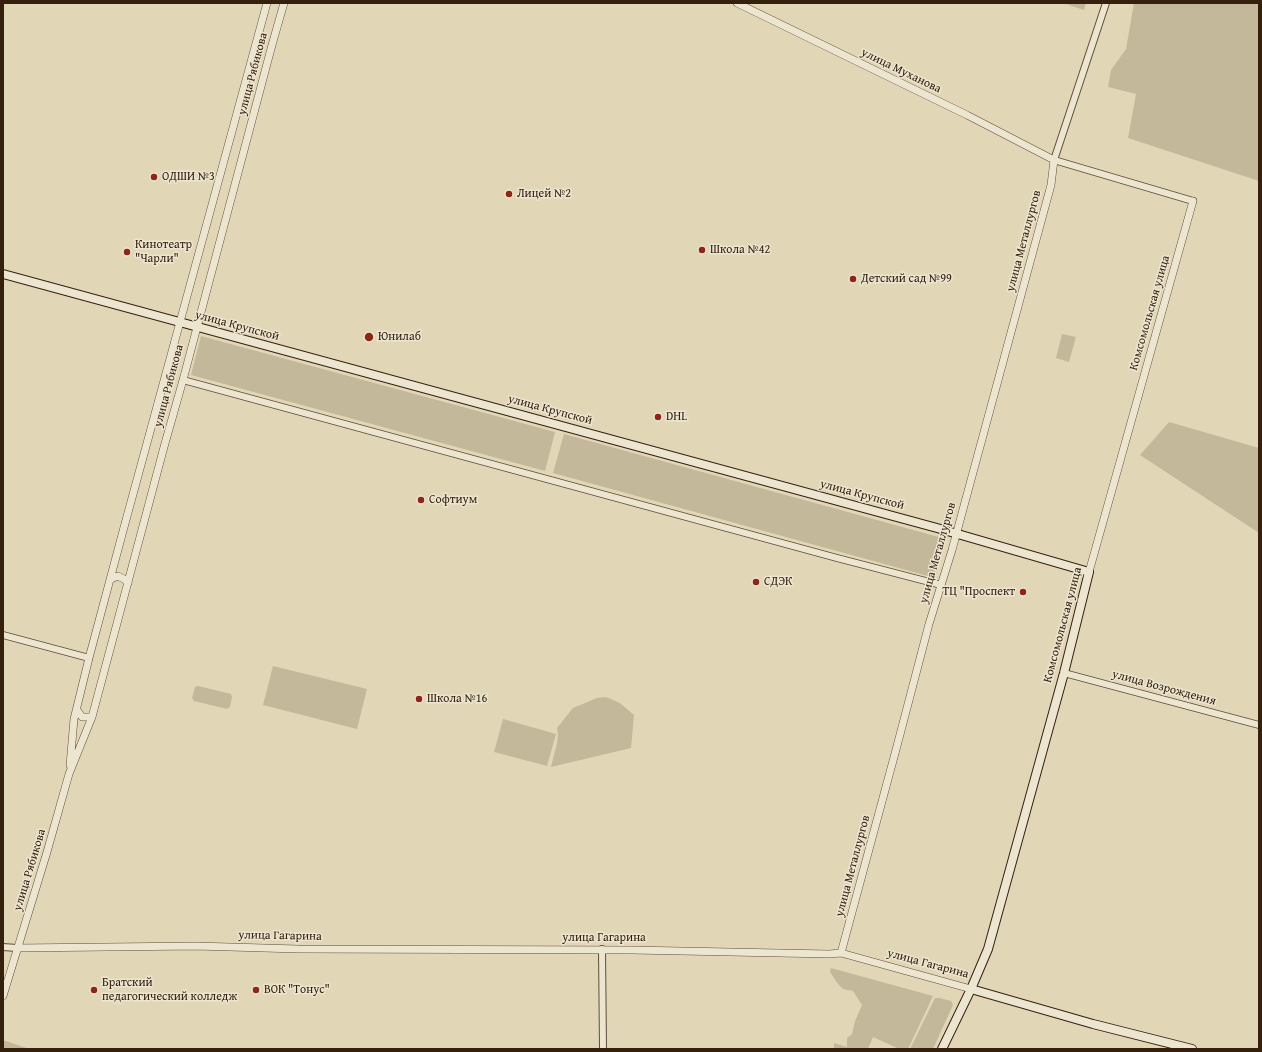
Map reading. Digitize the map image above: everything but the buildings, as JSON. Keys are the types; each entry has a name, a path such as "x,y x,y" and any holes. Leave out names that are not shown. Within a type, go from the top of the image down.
{"main road":[{"name":"улица Крупской","path":"3,274 180,322 196,328 956,534 1089,572"},
{"name":"Комсомольская улица","path":"942,1049 972,989 988,949 1064,673 1089,572"},
{"name":"улица Гагарина","path":"972,989 1093,1024 1192,1049"}],"street":[{"name":"улица Рябикова","path":"69,774 74,719 89,658 267,3"},
{"name":"улица Рябикова","path":"3,996 69,774 92,717 284,3"},
{"name":"улица Муханова","path":"738,3 967,115 1054,160"},
{"path":"1106,3 1054,160 1193,202"},
{"name":"улица Металлургов","path":"841,953 929,624 956,534 1050,185 1054,160"},
{"name":"Комсомольская улица","path":"1089,572 1193,202"},
{"path":"183,380 941,585"},
{"path":"111,579 118,576 124,578 128,583"},
{"path":"3,635 89,658"},
{"name":"улица Возрождения","path":"1064,673 1259,725"},
{"path":"77,710 82,716 92,717"},
{"name":"улица Гагарина","path":"3,947 196,946 306,949 602,949 829,954 841,953 972,989"},
{"path":"602,949 603,1049"}],"shaded area":[{"path":"1063,3 1086,3 1084,10"},
{"path":"1134,3 1259,3 1259,181 1128,138 1136,94 1108,87 1111,70 1126,49"},
{"path":"1062,334 1076,337 1069,362 1056,358"},
{"path":"201,336 555,432 545,471 191,375"},
{"path":"1169,422 1259,448 1259,533 1140,455"},
{"path":"564,434 946,539 935,578 553,473"},
{"path":"273,666 367,689 357,729 263,705"},
{"path":"198,686 231,694 232,697 230,707 227,709 194,701 192,698 195,687"},
{"path":"606,697 620,703 634,715 631,748 551,767 557,743 557,728 573,708 597,698"},
{"path":"503,719 556,734 547,766 494,752"},
{"path":"831,968 933,996 908,1049 899,1049 873,1037 868,1049 834,1049 834,1043 847,1047 847,1038 852,1034 855,1021 862,1005 853,991 843,989 838,984 830,972"},
{"path":"935,998 951,1001 953,1005 933,1049 910,1049"},
{"path":"3,1041 6,1041 29,1049 3,1049"}],"place":[{"name":"ОДШИ №3","path":"154,177"},
{"name":"Лицей №2","path":"509,194"},
{"name":"Школа №42","path":"702,250"},
{"name":"Кинотеатр \"Чарли\"","path":"127,252"},
{"name":"Детский сад №99","path":"853,279"},
{"name":"Юнилаб","path":"369,337"},
{"name":"DHL","path":"658,417"},
{"name":"Софтиум","path":"421,500"},
{"name":"СДЭК","path":"756,582"},
{"name":"ТЦ \"Проспект","path":"1023,592"},
{"name":"Школа №16","path":"419,699"},
{"name":"Братский педагогический колледж","path":"94,990"},
{"name":"ВОК \"Тонус\"","path":"256,990"}]}
